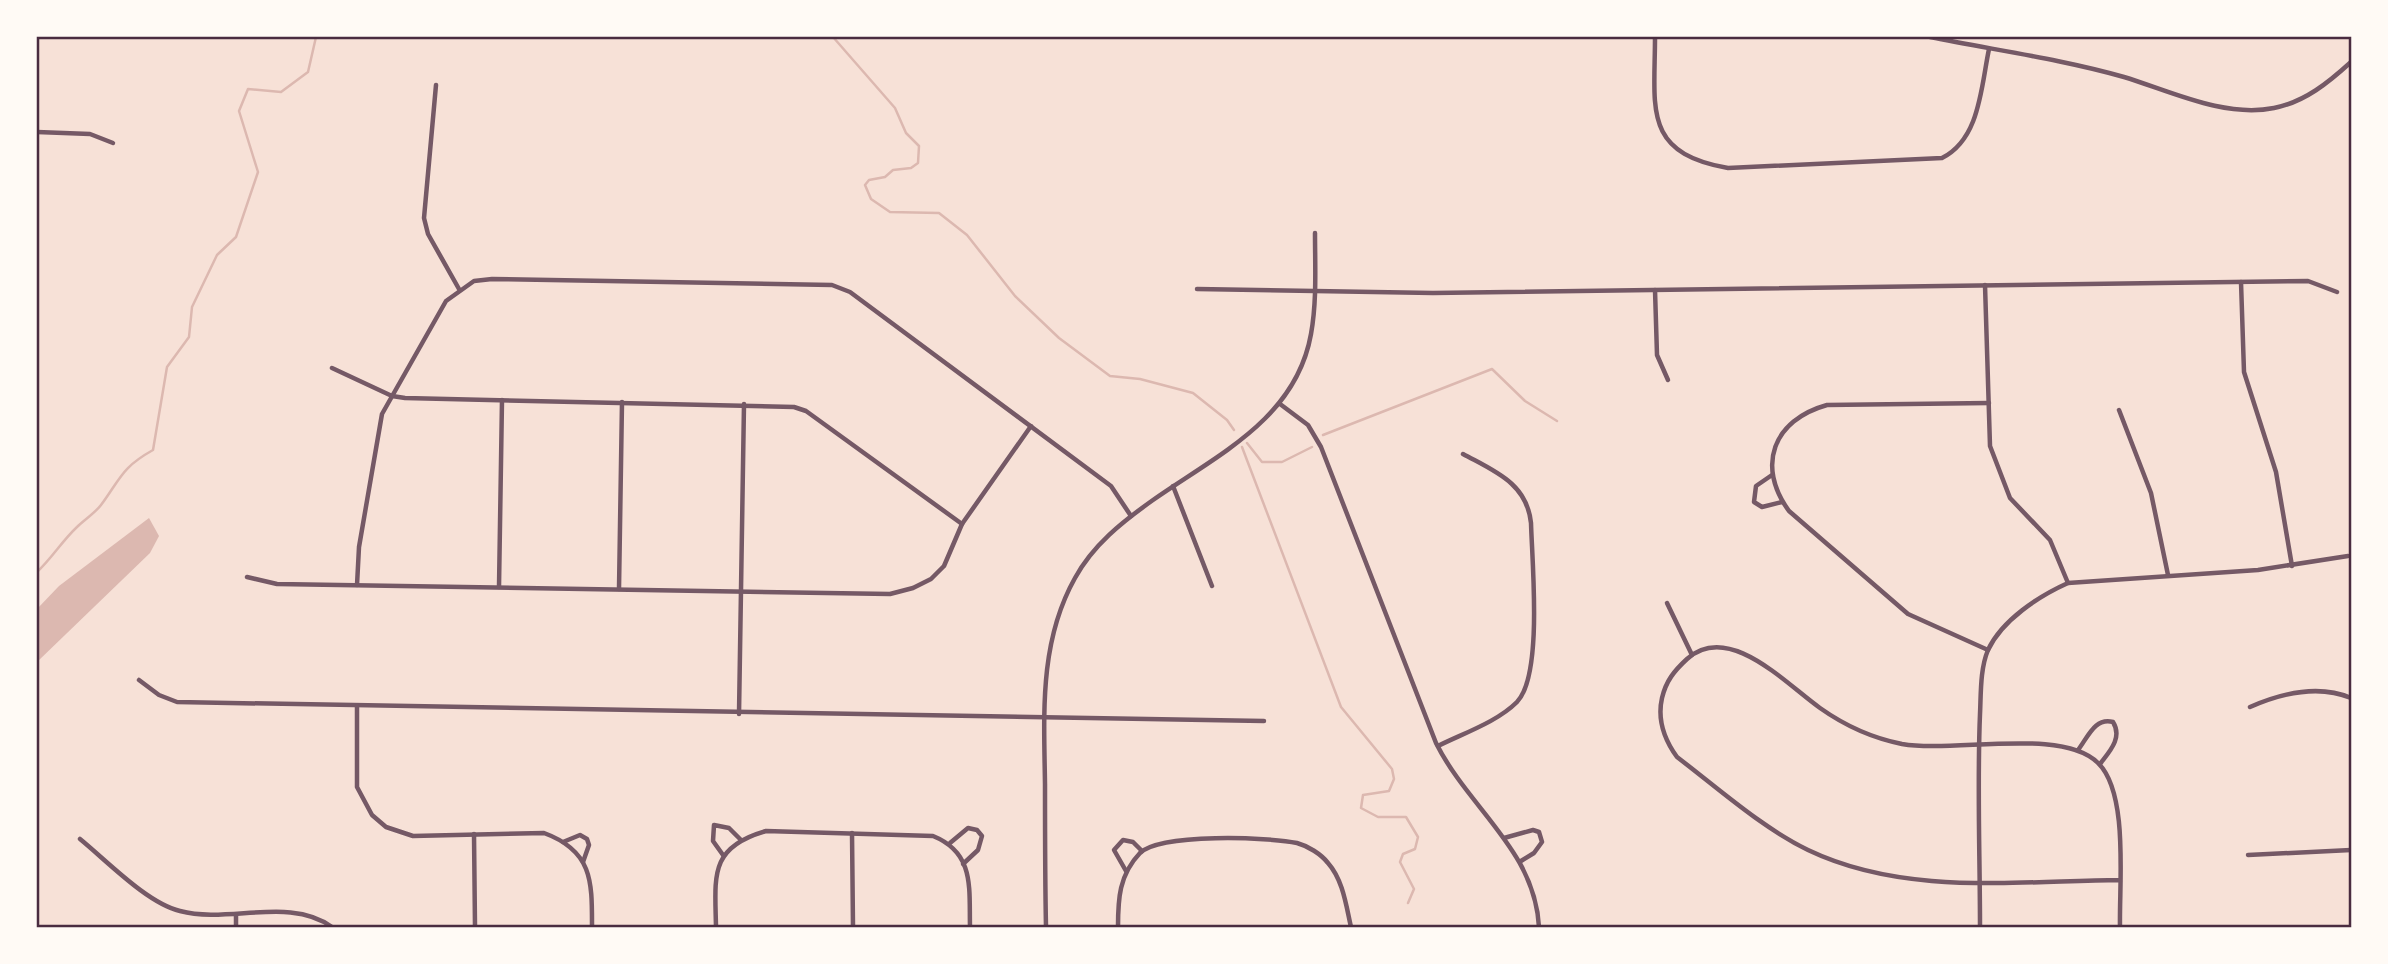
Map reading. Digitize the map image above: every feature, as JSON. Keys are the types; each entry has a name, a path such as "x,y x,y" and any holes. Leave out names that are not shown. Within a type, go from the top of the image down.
{"street":[{"path":"1655,37 1657,126 1678,152 1699,163 1728,168 1942,158 1952,153 1966,138 1975,115 1989,49"},
{"path":"1930,37 2125,78 2150,88 2208,103 2246,108 2273,108 2298,101 2325,85 2351,62"},
{"path":"436,85 424,218 428,234 460,289"},
{"path":"37,132 90,134 113,143"},
{"path":"1046,927 1044,718 1046,661 1056,619 1075,577 1099,543 1131,516 1265,421 1280,404 1308,348 1315,291 1315,233"},
{"path":"357,584 359,547 382,414 446,301 474,281 492,279 832,285 850,292 1111,486 1131,516"},
{"path":"1198,289 1433,293 2308,281 2337,292"},
{"path":"2241,282 2244,372 2276,472 2292,566"},
{"path":"1984,285 1990,446 2010,498 2050,540 2068,583"},
{"path":"1655,290 1657,355 1668,380"},
{"path":"332,368 392,396 781,404 806,411 962,524"},
{"path":"499,587 502,400"},
{"path":"619,589 622,402"},
{"path":"1988,650 1908,614 1782,502 1772,475 1772,456 1788,424 1807,410 1827,405 1989,403"},
{"path":"739,714 744,404"},
{"path":"1280,404 1308,425 1321,447 1438,746 1453,775 1521,861 1535,893 1539,927"},
{"path":"2119,410 2151,493 2168,575"},
{"path":"247,577 277,584 890,594 914,588 931,579 944,566 962,524 1031,426"},
{"path":"1438,746 1507,710 1523,695 1532,671 1531,523 1527,502 1514,484 1463,454"},
{"path":"1772,475 1756,486 1754,502 1762,507 1782,502"},
{"path":"1173,486 1212,586"},
{"path":"1980,927 1979,746 1982,684 1988,650 2014,618 2031,603 2068,583 2292,566 2348,556"},
{"path":"1667,603 1692,655"},
{"path":"2119,880 1980,881 1891,877 1839,863 1776,832 1677,757 1666,742 1659,708 1665,685 1675,670 1692,655 1702,650 1721,649 1754,657 1820,708 1874,736 1903,744 2049,744 2087,752 2110,778 2118,800 2120,927"},
{"path":"139,680 159,695 177,702 1264,722"},
{"path":"2250,707 2278,694 2333,691 2351,698"},
{"path":"357,706 357,787 372,815 386,827 406,834 544,834 564,842 583,862 592,887 592,927"},
{"path":"2078,750 2098,723 2105,720 2113,722 2117,728 2116,740 2100,764"},
{"path":"723,855 713,841 714,825 729,828 741,840"},
{"path":"950,843 968,828 978,830 982,836 978,850 963,864"},
{"path":"1503,838 1533,830 1539,832 1542,842 1534,853 1521,861"},
{"path":"716,927 715,884 723,855 741,840 766,831 933,836 950,843 969,875 970,927"},
{"path":"852,833 853,927"},
{"path":"474,834 475,927"},
{"path":"564,842 580,835 587,839 589,845 583,862"},
{"path":"80,839 158,902 177,911 197,915 298,913 314,917 332,927"},
{"path":"1118,927 1119,889 1126,870 1142,851 1155,844 1179,839 1299,844 1327,861 1336,874 1351,927"},
{"path":"1126,870 1117,860 1114,850 1117,844 1123,840 1133,842 1142,851"},
{"path":"2249,855 2351,850"},
{"path":"236,915 236,927"}],"shaded area":[{"path":"149,518 159,536 150,553 37,662 37,609 59,586"}],"waterway":[{"path":"37,572 72,532 99,508 128,468 153,450 167,367 189,337 192,307 217,255 236,237 258,172 239,111 248,89 281,92 308,72 316,37"},
{"path":"833,37 895,108 906,133 919,146 918,163 911,168 893,170 885,177 869,180 865,185 871,199 890,212 939,213 967,235 1015,296 1059,338 1110,376 1140,379 1193,393 1227,420 1234,430"},
{"path":"1323,435 1492,369 1525,401 1557,421"},
{"path":"1247,443 1262,462 1282,462 1312,447"},
{"path":"1242,447 1341,707 1392,769 1394,779 1389,791 1363,795 1361,808 1378,817 1406,817 1418,837 1415,849 1403,854 1400,862 1414,889 1408,903"}]}
